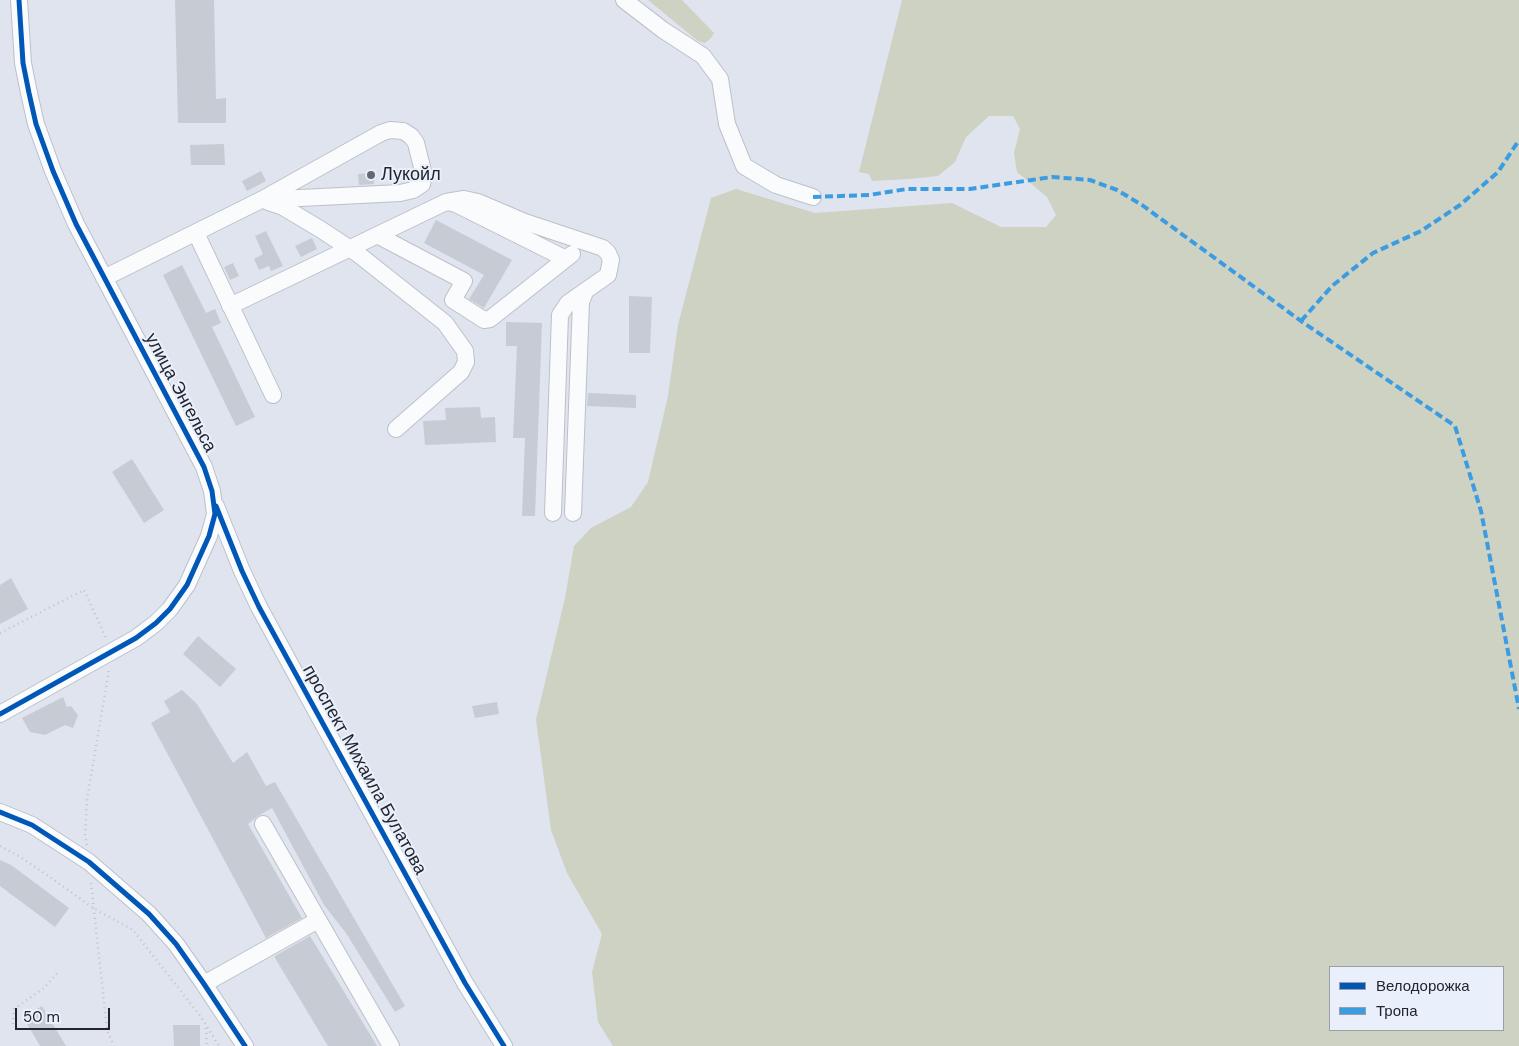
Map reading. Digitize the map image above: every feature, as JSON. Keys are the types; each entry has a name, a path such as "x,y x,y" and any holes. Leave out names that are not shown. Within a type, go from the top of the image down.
{"street":[{"name":"улица Энгельса","path":"0,714 136,638 156,623 179,598 187,584 209,536 215,514 214,501 204,467 76,224 53,171 36,124 23,63 19,0"},
{"path":"624,0 663,30 704,56 720,79 727,124 744,166 776,184 813,197"},
{"path":"104,278 261,200 381,133 390,130 403,131 411,136 416,143 424,175 422,184 413,190 400,193 261,200"},
{"path":"230,306 446,202 464,199 478,202 525,222 603,248 611,260 608,275 568,303 560,316 553,513"},
{"path":"261,200 283,207 349,248 445,323 465,351 466,362 461,372 396,429"},
{"path":"446,202 456,204 566,259"},
{"path":"196,233 273,395"},
{"path":"377,235 464,281 453,300 484,320 490,319 585,242"},
{"path":"573,512 581,302 585,292"},
{"name":"проспект Михаила Булатова","path":"214,501 242,571 259,607 465,983 504,1046"},
{"path":"0,812 32,825 89,862 149,914 176,944 246,1046"},
{"path":"263,824 391,1046"},
{"path":"204,984 318,920"}],"path":[{"path":"0,634 84,590 112,651 87,800 86,836 107,1030 114,1046"},
{"path":"0,846 19,856 93,908 133,930 206,1025 219,1046"},
{"path":"13,1024 14,1009 45,987 59,971"},
{"path":"206,1025 208,1046"}],"green space":[{"path":"648,0 682,0 714,33 705,43 698,41"},
{"path":"902,0 1519,0 1519,1046 613,1046 598,1022 592,972 602,934 567,873 551,830 536,720 565,598 574,546 591,528 631,507 648,482 668,396 678,325 711,198 736,189 815,213 952,203 1001,227 1046,227 1056,215 1047,197 1017,172 1014,153 1020,129 1013,116 989,116 966,137 955,162 938,176 872,181 869,174 859,172"}],"building":[{"path":"175,0 214,0 216,99 226,98 226,123 178,123"},
{"path":"224,144 225,165 191,165 190,145"},
{"path":"261,171 266,181 247,191 242,181"},
{"path":"373,173 374,184 359,185 358,174"},
{"path":"436,220 512,260 484,308 469,299 484,275 424,243"},
{"path":"266,231 283,266 271,271 269,266 259,270 254,259 263,254 255,236"},
{"path":"312,238 317,249 301,257 295,246"},
{"path":"233,263 239,276 230,280 224,267"},
{"path":"182,265 206,313 215,309 221,323 212,327 255,417 236,426 163,275"},
{"path":"629,296 652,297 650,353 629,353"},
{"path":"506,322 542,323 535,516 522,516 525,438 513,438 517,346 506,346"},
{"path":"588,393 636,395 636,408 587,406"},
{"path":"480,407 481,418 495,417 496,442 425,445 423,421 446,420 445,408"},
{"path":"132,459 164,510 144,523 112,472"},
{"path":"11,578 28,609 0,624 0,585"},
{"path":"198,636 236,669 220,687 183,654"},
{"path":"182,690 197,704 233,763 247,752 266,786 275,782 405,1006 395,1012 346,933 324,905 272,808 248,824 302,918 266,938 151,723 170,712 164,701"},
{"path":"63,697 67,707 71,706 78,715 73,728 65,725 45,735 30,732 22,718"},
{"path":"497,702 499,714 475,718 472,706"},
{"path":"0,860 11,865 69,908 55,927 0,886"},
{"path":"310,936 377,1046 328,1046 275,958 275,956"},
{"path":"42,1006 66,1046 40,1046 23,1017"},
{"path":"173,1025 200,1025 200,1046 174,1046"}],"marked path":[{"path":"1301,321 1332,286 1373,253 1421,231 1460,205 1498,172 1519,140"},
{"path":"813,197 869,195 907,189 970,189 1052,177 1090,180 1117,190 1142,205 1301,321 1455,426 1481,511 1519,709"}],"cycle path":[{"path":"0,714 136,638 156,623 170,609 187,585 209,536 215,514 212,491 204,467 76,224 53,171 36,124 23,63 19,0"},
{"path":"216,506 242,571 259,607 465,983 504,1046"},
{"path":"0,812 32,825 89,862 149,914 176,944 245,1046"}],"place":[{"name":"Лукойл","path":"371,175"}]}
